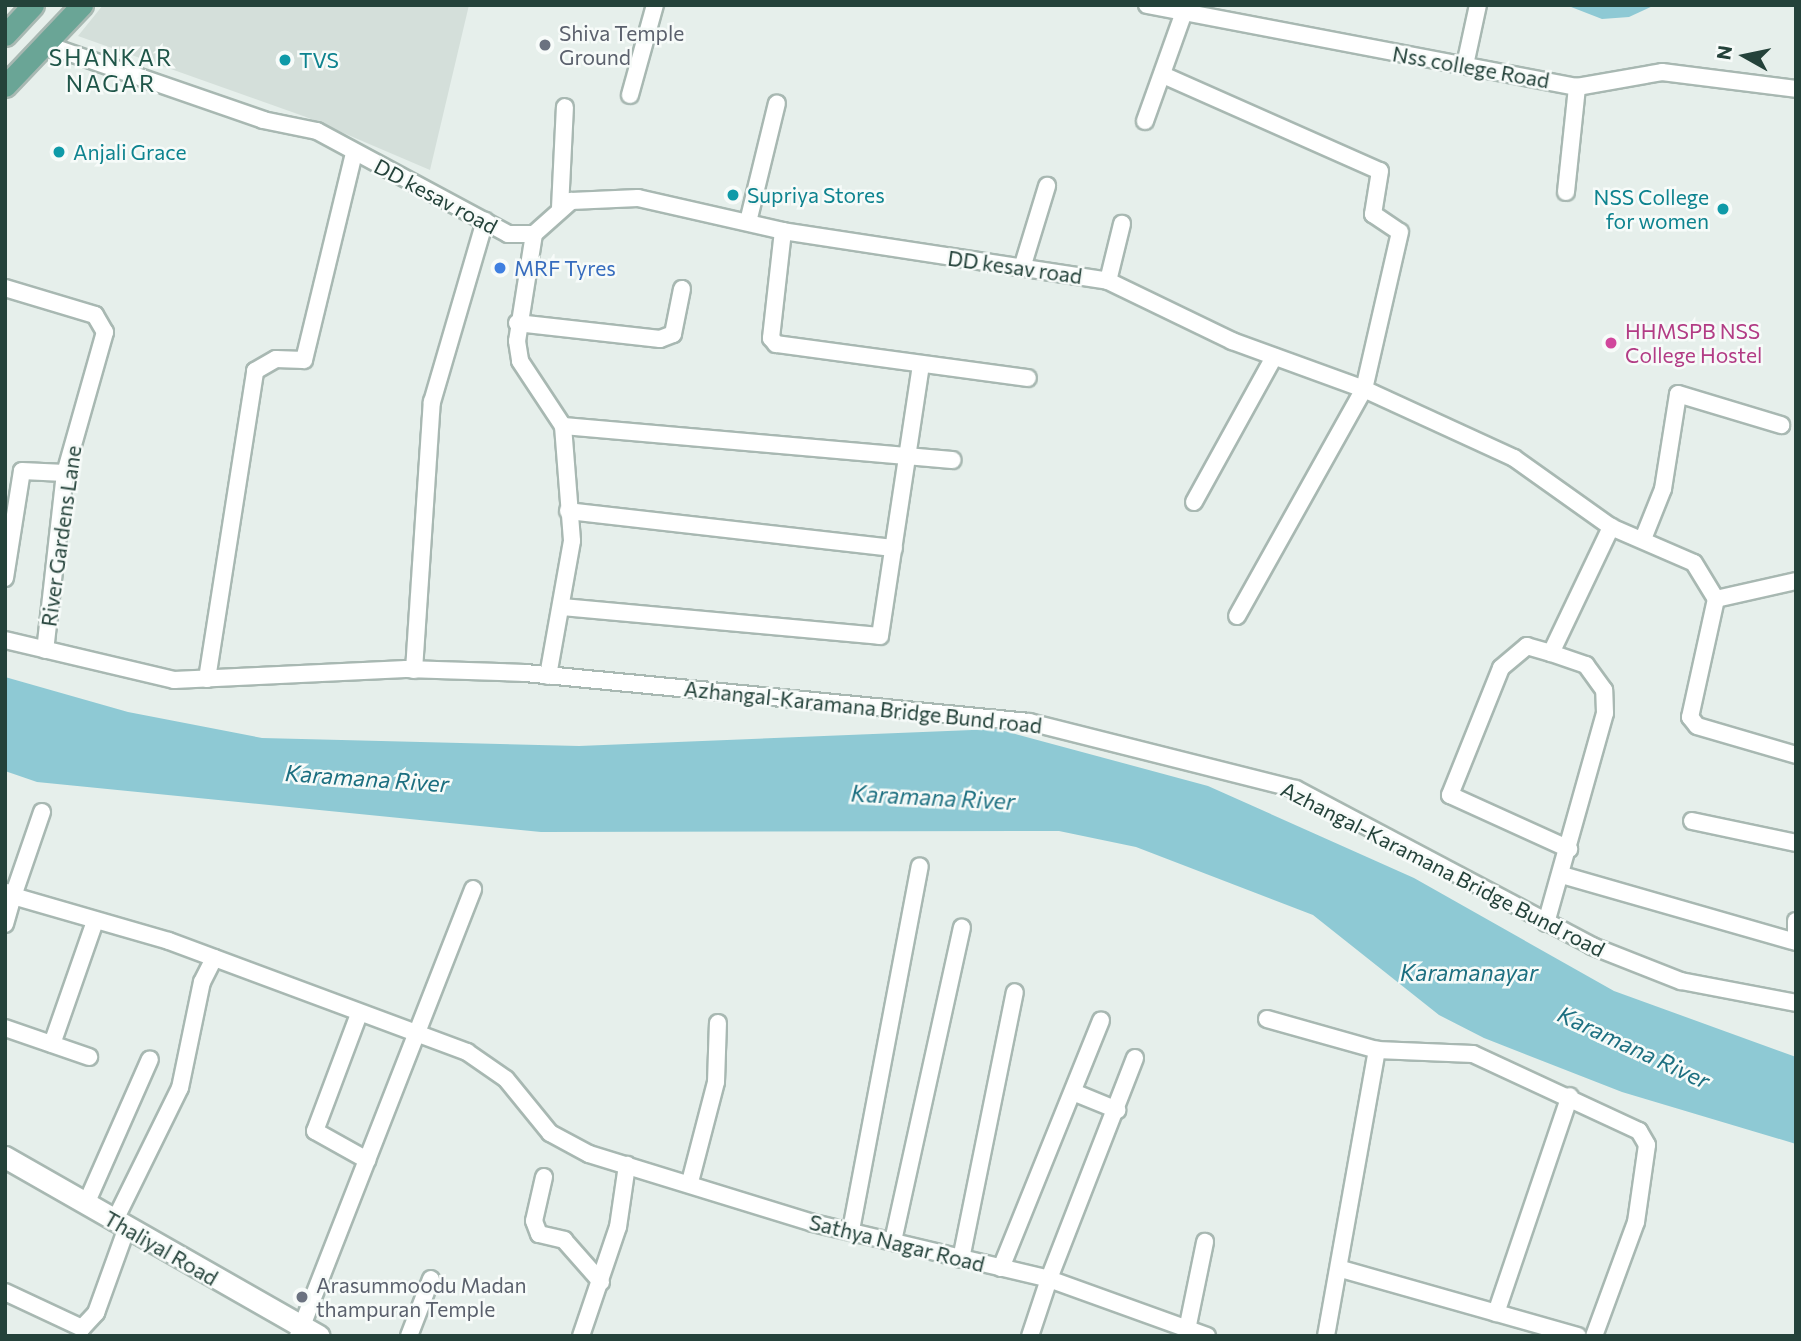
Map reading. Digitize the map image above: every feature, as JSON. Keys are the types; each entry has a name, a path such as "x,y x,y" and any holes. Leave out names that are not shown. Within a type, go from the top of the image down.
{"main road":[{"path":"8,26 33,5"},
{"path":"5,86 47,45 82,5"}],"street":[{"path":"630,95 655,5"},
{"name":"Nss college Road","path":"1147,5 1577,87 1662,72 1796,89"},
{"path":"1465,65 1478,5"},
{"path":"1145,121 1184,12"},
{"name":"DD kesav road","path":"47,45 263,120 317,131 508,234 534,233 560,208 598,197 638,198 783,231 1108,281 1274,357 1364,389 1514,458 1611,527 1694,563 1716,599"},
{"path":"1163,75 1380,171 1373,214 1400,232 1364,389 1237,616"},
{"path":"1566,192 1577,87"},
{"path":"748,222 777,103"},
{"path":"560,208 565,107"},
{"path":"207,679 255,371 276,359 304,360 354,153"},
{"path":"1022,268 1047,186"},
{"path":"414,670 432,402 485,221"},
{"path":"1108,281 1122,223"},
{"path":"783,231 771,338 776,344 1027,378"},
{"path":"534,233 517,323 520,361 563,426 572,541 548,676"},
{"name":"River Gardens Lane","path":"5,288 103,321 91,393 65,473 45,650"},
{"path":"517,323 660,339 673,334 682,289"},
{"path":"1194,502 1274,357"},
{"path":"562,607 864,640 880,636 920,365"},
{"path":"1643,539 1663,489 1678,394 1781,425"},
{"path":"563,426 909,452 953,460"},
{"path":"5,578 22,471 65,473"},
{"path":"568,511 894,548"},
{"path":"1551,653 1611,527"},
{"path":"1796,582 1716,599 1690,718 1697,726 1796,755"},
{"name":"Azhangal-Karamana Bridge Bund road","path":"5,640 174,680 414,670 548,676 979,715 1144,747 1296,789 1546,923 1681,981 1796,1003"},
{"path":"1546,923 1562,875 1569,849 1605,713 1604,690 1586,665 1527,646 1502,668 1450,795 1569,849"},
{"path":"5,924 9,894 42,812"},
{"path":"1692,821 1796,843"},
{"path":"851,1230 920,866"},
{"path":"1562,875 1794,942 1796,921"},
{"path":"306,1333 367,1160 473,889"},
{"name":"Sathya Nagar Road","path":"9,894 214,958 417,1034 491,1065 550,1133 627,1165 851,1230 1049,1279 1188,1325 1207,1336"},
{"path":"52,1044 95,921"},
{"path":"893,1241 962,927"},
{"path":"5,1292 83,1332 96,1313 120,1226 180,1088 202,982 214,958"},
{"path":"961,1259 1015,992"},
{"path":"359,1014 315,1131 367,1160"},
{"path":"1267,1019 1377,1049 1473,1054 1630,1124 1647,1145 1636,1222 1594,1336"},
{"path":"1001,1268 1101,1020"},
{"path":"690,1182 716,1082 718,1023"},
{"path":"5,1028 89,1057"},
{"path":"1326,1336 1341,1269 1377,1049"},
{"path":"1030,1336 1049,1279 1135,1058"},
{"path":"86,1204 150,1059"},
{"path":"1073,1092 1117,1110"},
{"path":"1496,1313 1570,1096"},
{"name":"Thaliyal Road","path":"5,1157 306,1333"},
{"path":"581,1336 601,1282 627,1165"},
{"path":"544,1177 534,1222 540,1234 564,1240 601,1282"},
{"path":"1188,1325 1205,1242"},
{"path":"1341,1269 1578,1336"},
{"path":"409,1336 431,1279"}],"shaded area":[{"path":"103,5 469,5 430,170 306,117 78,36"}],"water":[{"path":"1566,5 1655,5 1629,17 1602,19"},
{"name":"Karamanayar","path":"5,677 128,712 262,738 579,746 997,729 1208,786 1414,878 1614,991 1796,1057 1796,1144 1622,1092 1484,1038 1439,1015 1313,915 1136,847 1059,831 541,832 37,782 5,771"}],"place":[{"name":"Shiva Temple Ground","path":"545,45"},
{"name":"TVS","path":"285,60"},
{"name":"Anjali Grace","path":"59,152"},
{"name":"Supriya Stores","path":"733,195"},
{"name":"NSS College for women","path":"1723,209"},
{"name":"MRF Tyres","path":"500,268"},
{"name":"HHMSPB NSS College Hostel","path":"1611,343"},
{"name":"Arasummoodu Madan thampuran Temple","path":"302,1297"}],"district":[{"name":"SHANKAR NAGAR","path":"111,70"}],"water label":[{"name":"Karamana River","path":"367,778"},
{"name":"Karamana River","path":"933,797"},
{"name":"Karamana River","path":"1634,1047"}]}
